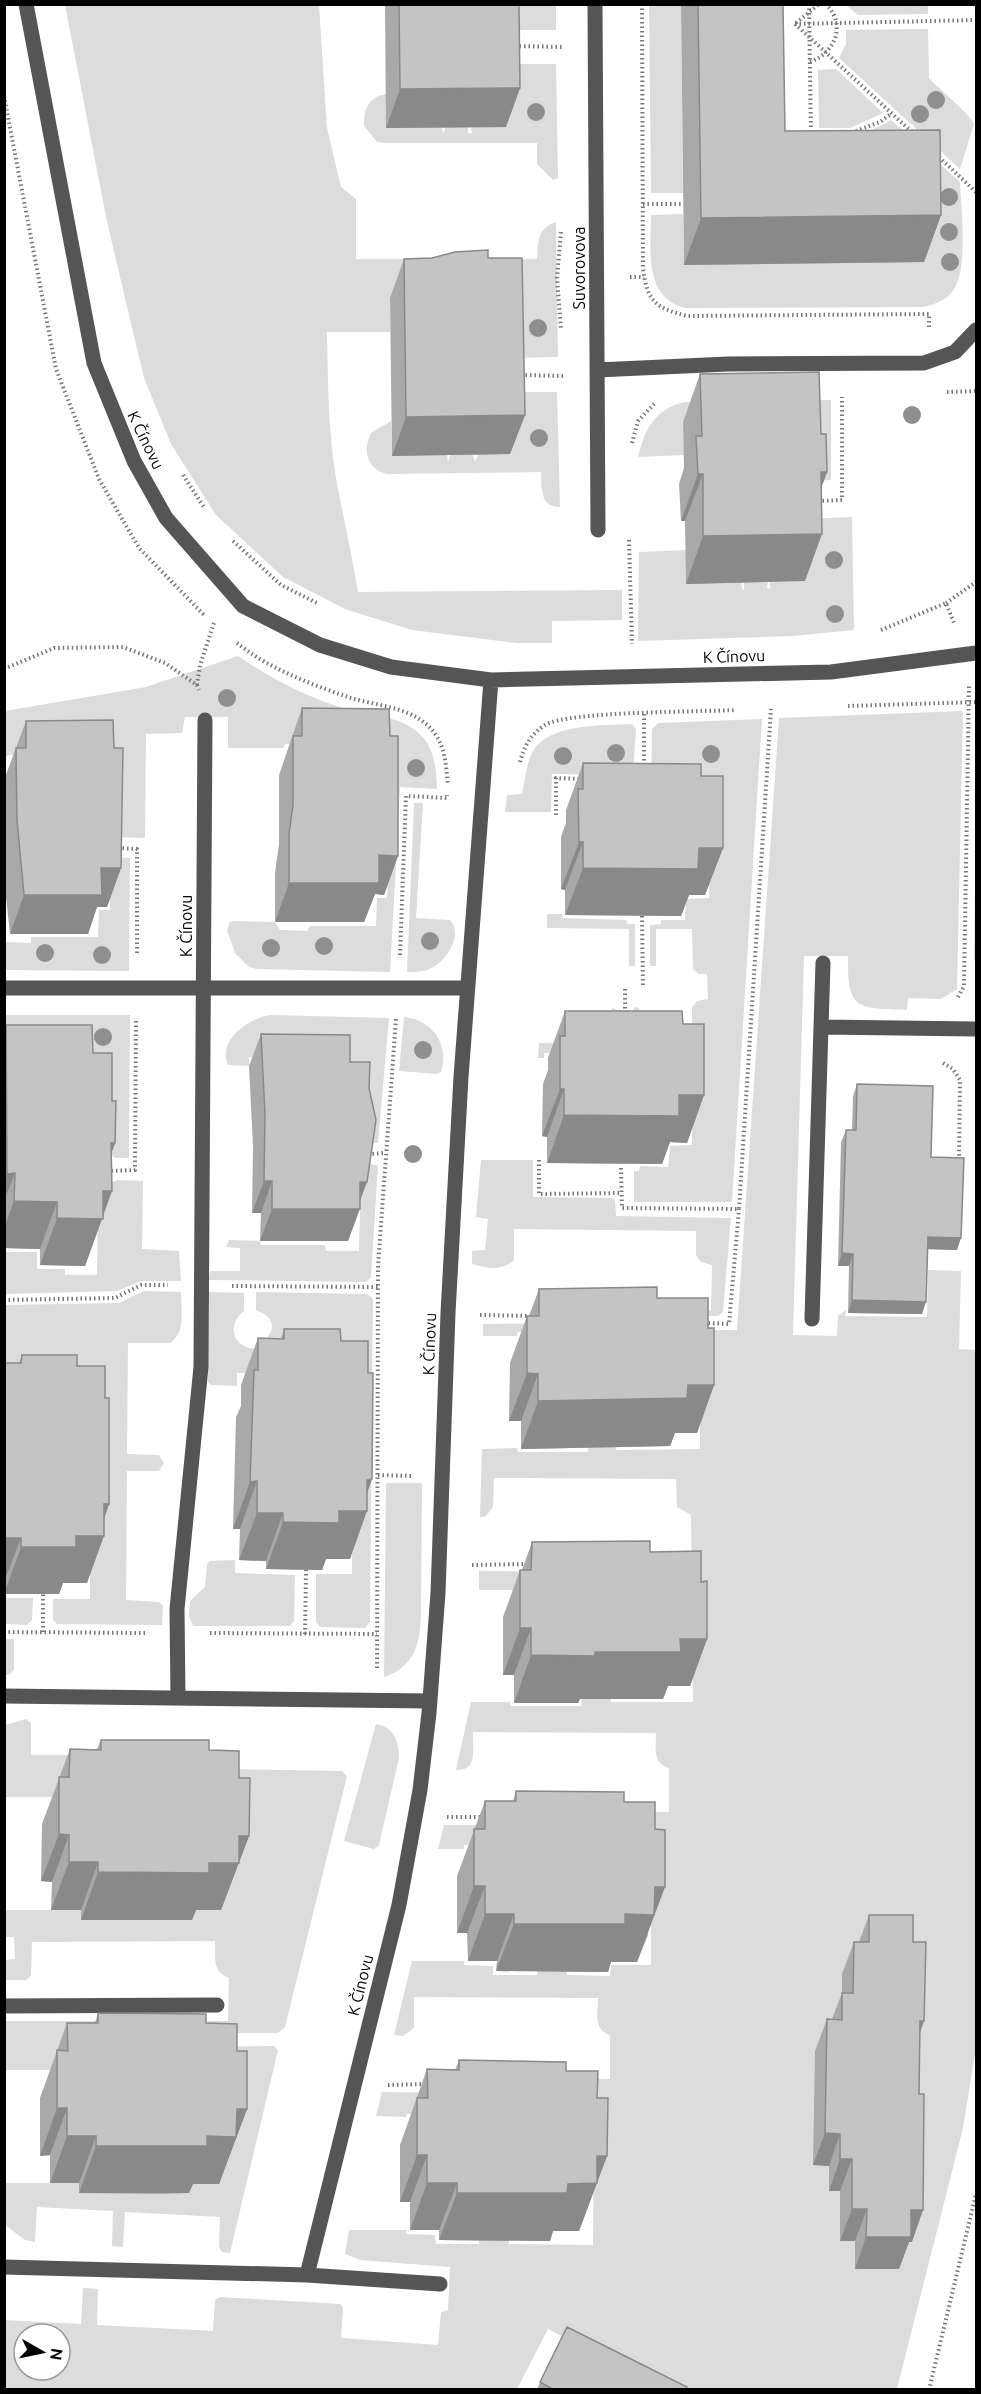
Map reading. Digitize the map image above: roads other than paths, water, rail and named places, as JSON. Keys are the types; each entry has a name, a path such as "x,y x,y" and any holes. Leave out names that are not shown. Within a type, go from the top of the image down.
{"street":[{"name":"K Čínovu","path":"26,4 94,363 134,460 166,518 243,606 320,645 390,667 491,680 831,672 972,653"},
{"name":"Suvorovova","path":"595,4 598,531"},
{"path":"597,370 728,364 929,362 955,352 976,330"},
{"name":"K Čínovu","path":"307,2275 399,1905 420,1790 430,1701 438,1593 448,1306 468,988 491,680"},
{"name":"K Čínovu","path":"178,1698 177,1609 201,1367 205,720"},
{"path":"812,1319 823,963"},
{"path":"4,988 468,988"},
{"path":"821,1027 976,1029"},
{"path":"4,1696 430,1701"},
{"path":"4,2006 217,2005"},
{"path":"4,2267 307,2275 440,2284"}]}
